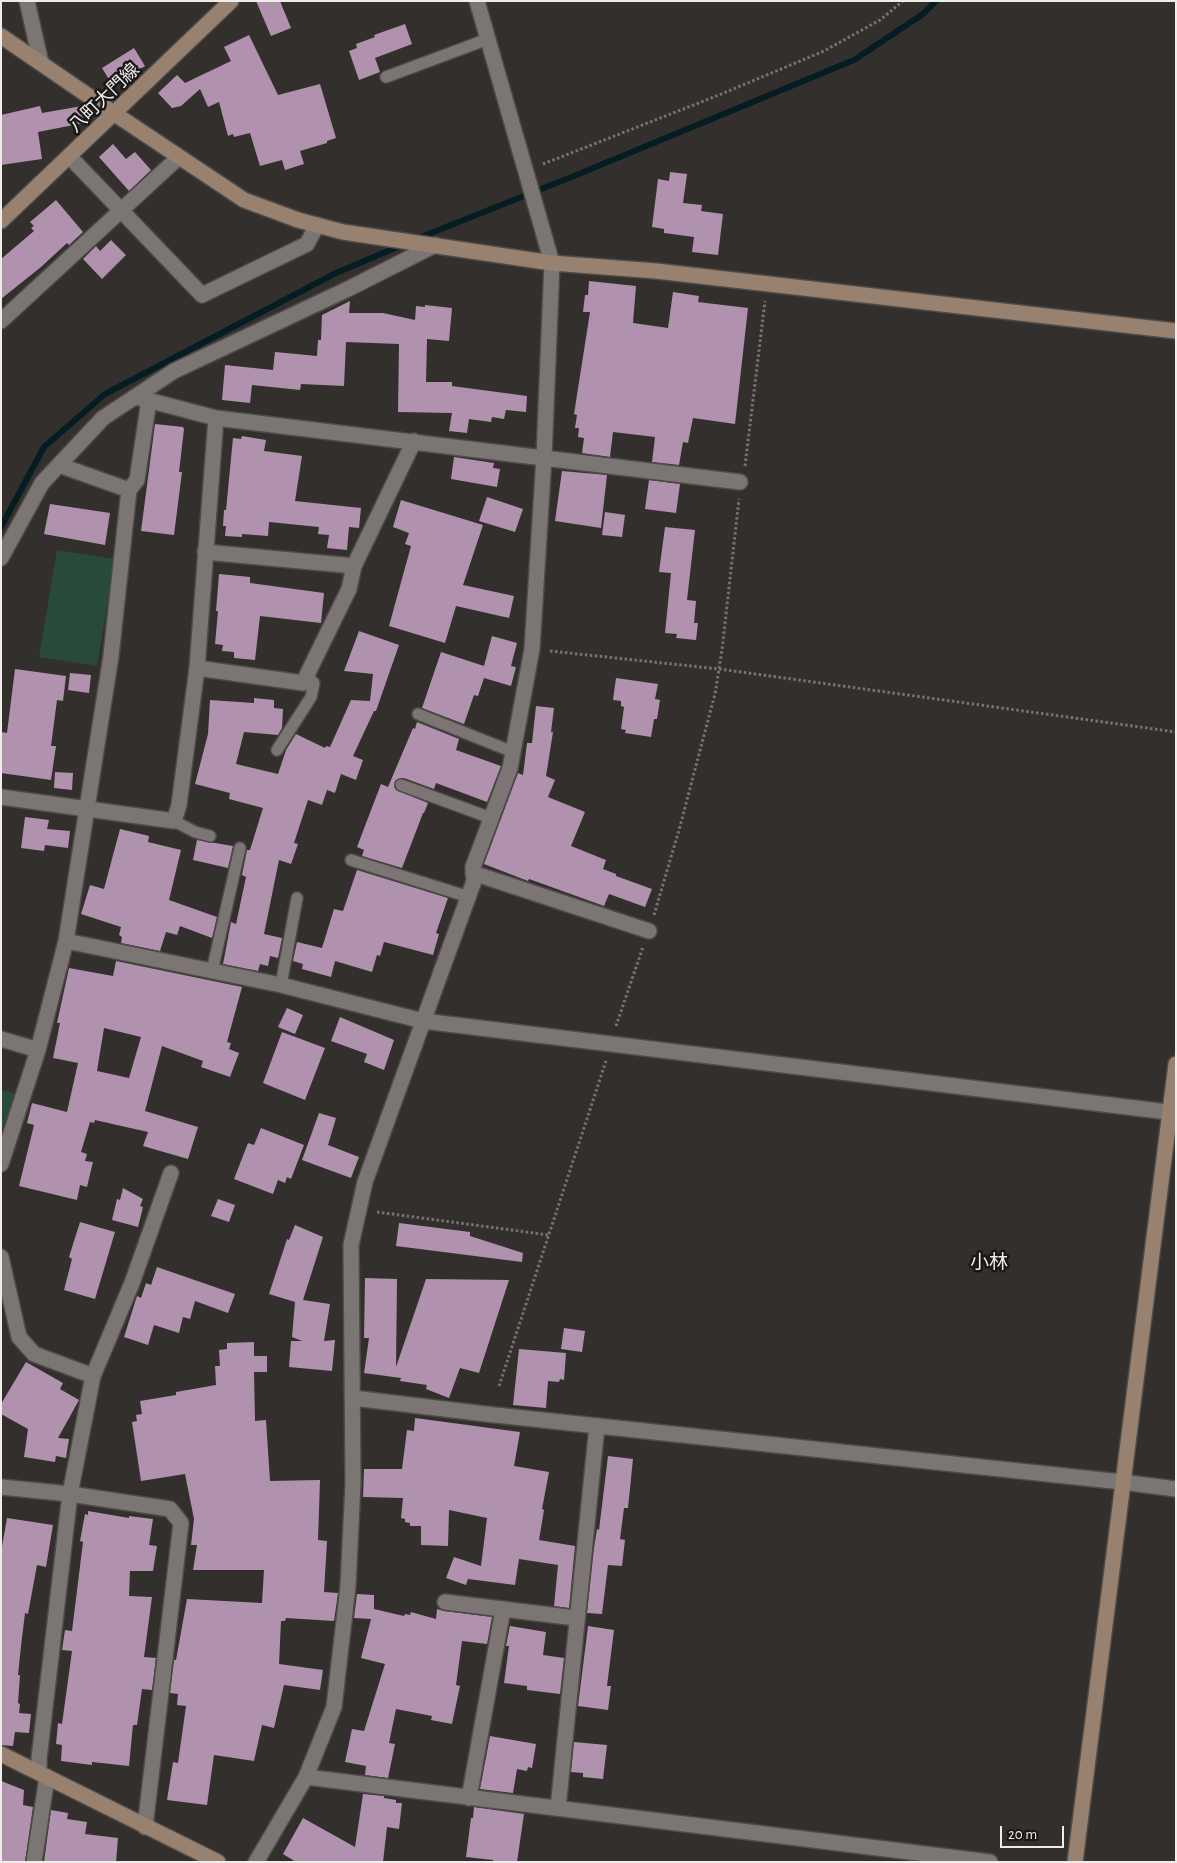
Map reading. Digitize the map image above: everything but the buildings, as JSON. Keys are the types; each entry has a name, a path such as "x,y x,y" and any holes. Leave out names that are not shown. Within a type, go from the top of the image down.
{"street":[{"path":"27,1 42,63"},
{"name":"八町大門線","path":"1,220 70,157 231,1"},
{"path":"256,1862 306,1778 334,1707 343,1643 348,1586 353,1484 351,1245 365,1182 474,881 473,867 510,768 532,649 544,458 552,263 477,1"},
{"path":"1,36 244,200 298,220 343,232 552,263 656,271 1176,331"},
{"path":"70,157 202,295 307,244 317,225"},
{"path":"1,321 179,157"},
{"path":"1,558 42,483 103,418 142,398 174,371 348,289 435,245"},
{"path":"142,398 216,418 740,482"},
{"path":"1,1164 38,1050 66,941 111,656 129,490 137,480 142,398"},
{"path":"1,797 174,822 179,806 197,668 216,418"},
{"path":"197,668 304,683 349,589 354,566 414,441"},
{"path":"59,465 129,490"},
{"path":"205,552 354,566"},
{"path":"473,873 649,931"},
{"path":"66,941 281,985 423,1020 1173,1113"},
{"path":"1,1039 38,1050"},
{"path":"1075,1862 1122,1482 1173,1113 1176,1064"},
{"path":"34,1862 70,1494 93,1376 132,1283 171,1173"},
{"path":"1,1257 19,1337 34,1354 93,1376"},
{"path":"353,1398 1122,1482 1176,1490"},
{"path":"558,1808 597,1426"},
{"path":"1,1487 70,1494 170,1509 181,1523 145,1827"},
{"path":"445,1602 576,1618"},
{"path":"469,1798 503,1609"},
{"path":"1,1754 218,1862"},
{"path":"306,1778 990,1862"}],"lane":[{"path":"386,77 488,39"},
{"path":"277,750 311,697 314,683 306,677"},
{"path":"418,714 513,752"},
{"path":"401,786 491,818"},
{"path":"174,822 195,832 210,836"},
{"path":"212,971 240,848"},
{"path":"351,860 468,897"},
{"path":"281,985 297,898"}],"path":[{"path":"526,170 719,95 824,50 880,20 903,1"},
{"path":"499,1386 649,931 679,830 715,694 720,668 740,482 744,472 768,284"},
{"path":"532,649 720,668 1176,732"},
{"path":"359,1209 549,1235"}],"green space":[{"path":"57,550 115,559 97,666 39,657"},
{"path":"1,1090 18,1094 1,1132"}],"waterway":[{"path":"416,239 854,60 923,14 936,1"},
{"path":"1,527 44,447 105,394 336,273 402,245"}],"district":[{"name":"小林","path":"989,1262"}]}
